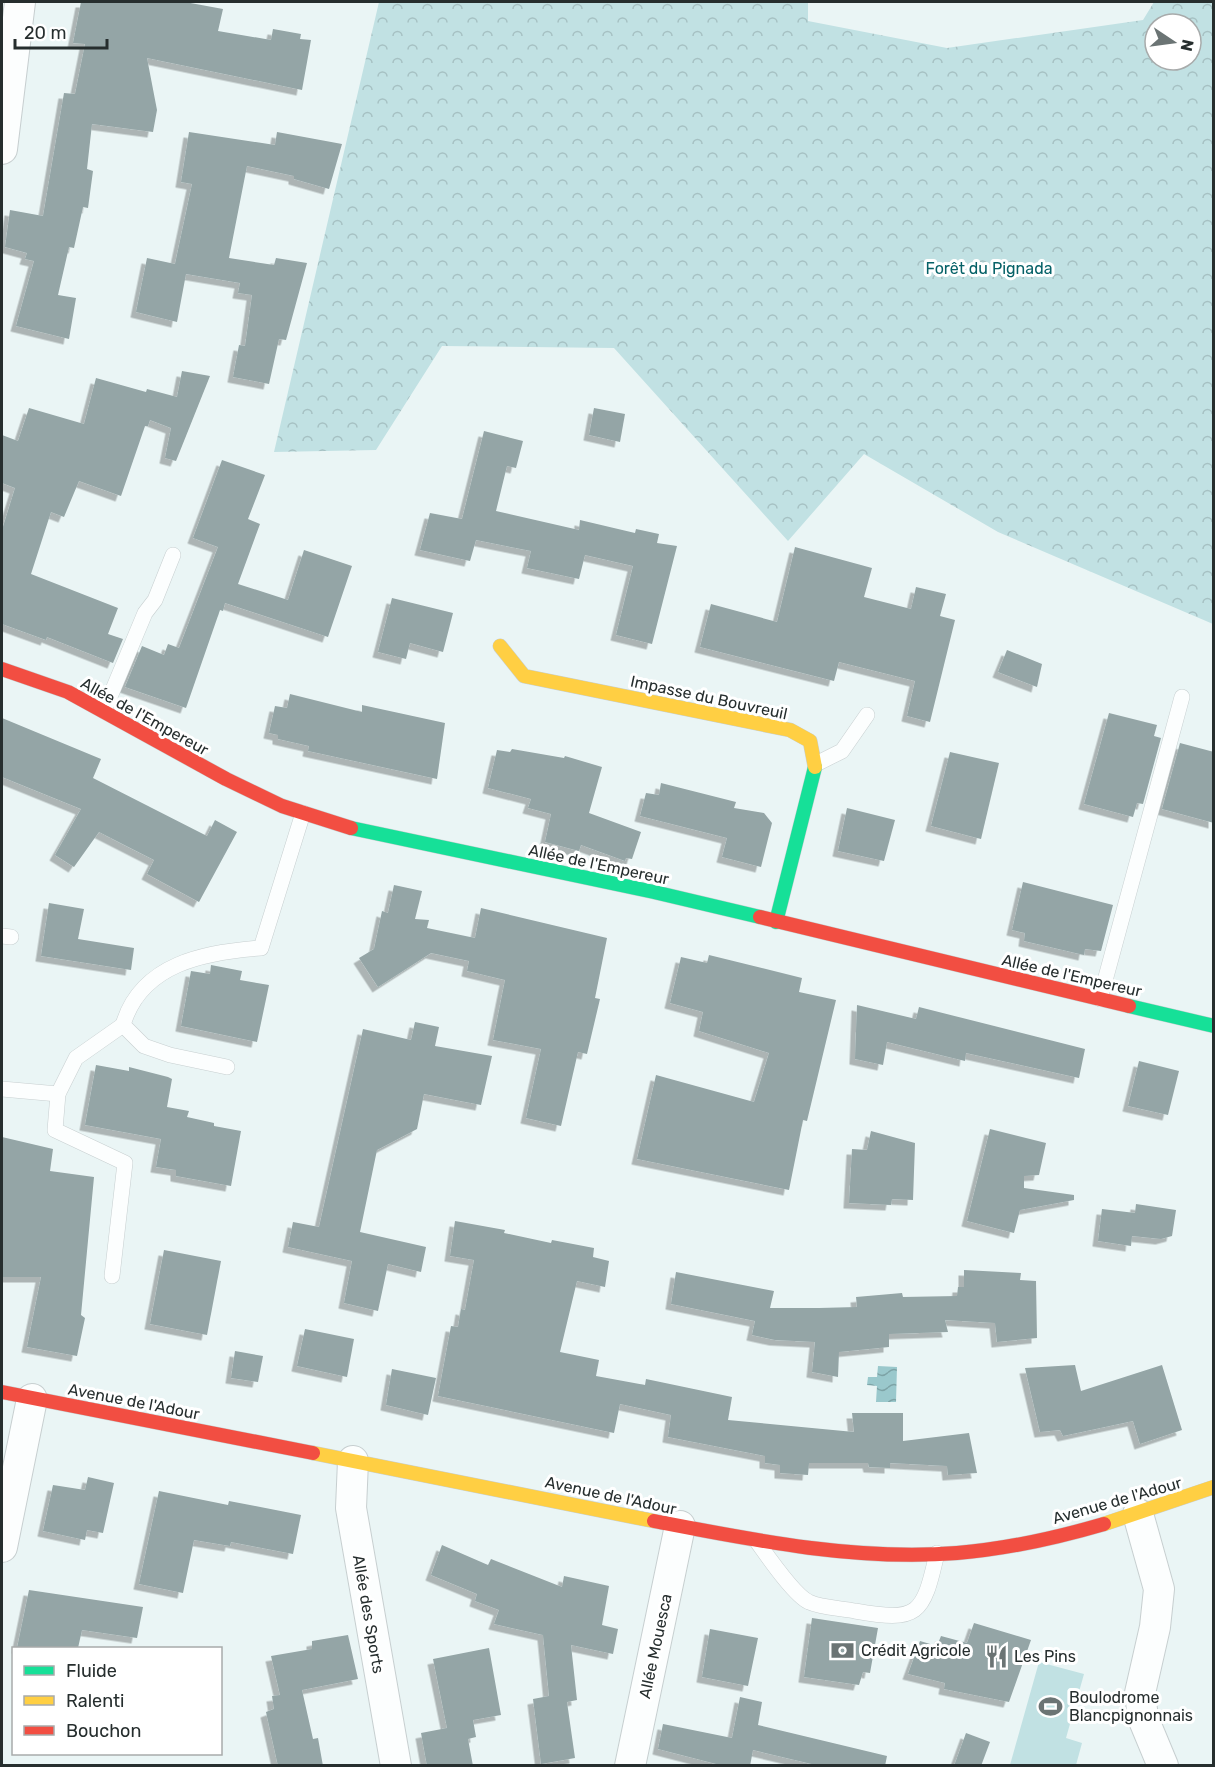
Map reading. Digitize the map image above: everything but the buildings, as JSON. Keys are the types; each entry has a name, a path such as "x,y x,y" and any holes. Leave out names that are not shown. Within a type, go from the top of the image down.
{"street":[{"path":"2,149 20,2"},
{"name":"Impasse du Bouvreuil","path":"500,646 524,676 790,730 810,741 816,764"},
{"name":"Allée de l'Empereur","path":"2,669 68,692 226,779 282,806 336,825 654,892 1214,1026"},
{"path":"776,922 816,764"},
{"name":"Avenue de l'Adour","path":"2,1392 680,1526 754,1538 862,1551 937,1553 1009,1545 1090,1528 1214,1487"},
{"path":"2,1547 33,1399"},
{"name":"Allée des Sports","path":"353,1461 351,1508 396,1766"},
{"path":"1138,1514 1159,1589 1155,1627 1140,1693 1143,1718 1163,1766"},
{"name":"Allée Mouesca","path":"630,1766 680,1526"}],"lane":[{"path":"104,711 145,613 155,600 172,555"},
{"path":"1101,999 1182,697"},
{"path":"816,764 842,751 867,715"},
{"path":"112,1276 125,1163 56,1130 58,1094 76,1058 123,1025 128,1007 148,983 183,961 217,951 261,948 303,813"},
{"path":"123,1025 144,1046 170,1055 227,1067"},
{"path":"2,1089 58,1094"},
{"path":"754,1538 808,1602 893,1617 913,1613 923,1600 929,1590 937,1553"}],"green space":[{"name":"Forêt du Pignada","path":"379,2 808,2 808,21 947,48 1143,20 1143,72 1203,72 1203,12 1148,12 1154,2 1213,2 1213,624 998,532 864,454 788,541 614,348 442,346 376,450 274,452"},
{"name":"Boulodrome Blancpignonnais","path":"1039,1662 1084,1674 1066,1738 1082,1743 1076,1765 1010,1765"}],"water":[{"path":"878,1366 897,1367 896,1402 876,1402 877,1386 867,1385 868,1377 877,1377"}],"traffic: fast":[{"path":"776,922 815,767"},
{"path":"351,828 654,892 760,917"},
{"path":"1129,1006 1214,1026"}],"traffic: slow":[{"path":"500,646 524,676 790,730 810,741 815,767"},
{"path":"313,1453 654,1521"},
{"path":"1104,1524 1214,1487"}],"traffic: jam":[{"path":"2,669 68,692 226,779 282,806 351,828"},
{"path":"760,917 1129,1006"},
{"path":"2,1392 313,1453"},
{"path":"654,1521 804,1547 919,1555 1012,1546 1104,1524"}],"place":[{"name":"Crédit Agricole","path":"843,1650"},
{"name":"Les Pins","path":"996,1656"},
{"name":"Boulodrome Blancpignonnais","path":"1051,1706"}]}
